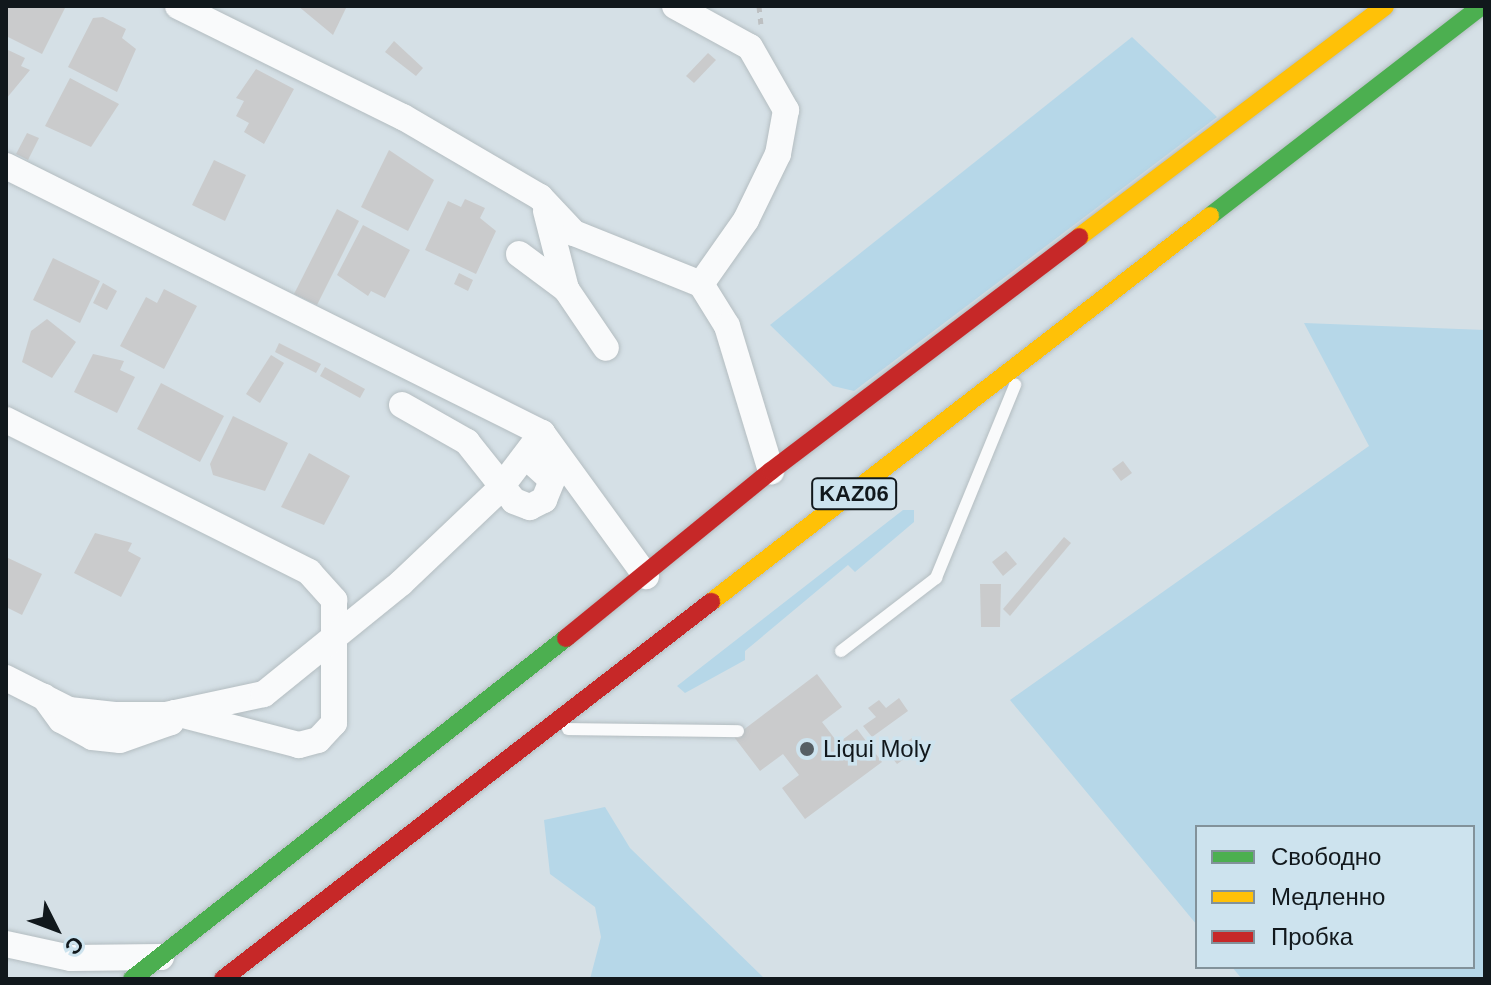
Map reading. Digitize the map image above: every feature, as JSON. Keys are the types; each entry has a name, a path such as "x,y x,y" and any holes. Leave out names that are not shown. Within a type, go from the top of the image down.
{"highway":[{"name":"KАZ06","path":"132,979 646,576 771,471 1385,6"},
{"name":"KАZ06","path":"223,979 1024,363 1482,6"}],"street":[{"path":"178,6 403,117 540,197 574,233 701,284 727,326 771,471"},
{"path":"675,6 750,47 786,110 778,154 746,220 701,284"},
{"path":"6,166 542,433 646,576"},
{"path":"540,197 566,289 606,348"},
{"path":"519,254 566,289"},
{"path":"402,405 467,442 502,486 530,507 544,500 552,480 525,456"},
{"path":"6,420 309,572 334,600 338,634 330,665 334,723 318,740 299,745 175,713"},
{"path":"6,678 69,710 115,715 175,713 264,694 338,634 502,486 542,433"},
{"path":"6,944 71,958 161,957"}],"lane":[{"path":"841,651 936,578 1024,363"},
{"path":"549,729 738,731"}],"shaded area":[{"path":"1132,37 1217,117 854,391 833,386 770,325"},
{"path":"1304,323 1485,330 1485,979 1242,979 1234,969 1475,969 1475,825 1195,825 1195,923 1010,700 1369,446"},
{"path":"903,510 914,510 914,522 855,572 848,565 745,651 745,660 685,693 677,686"},
{"path":"605,807 630,848 765,979 590,979 601,937 595,907 550,874 544,820"}],"building":[{"path":"6,6 66,6 42,54 6,36"},
{"path":"298,6 347,6 333,35"},
{"path":"103,17 126,29 122,38 136,49 117,92 68,67 93,18"},
{"path":"394,41 423,68 416,76 385,52"},
{"path":"6,49 25,58 21,66 30,70 6,99"},
{"path":"708,53 716,60 694,83 686,76"},
{"path":"256,69 294,89 264,144 244,132 249,123 236,116 244,101 236,98"},
{"path":"70,78 119,104 91,147 45,126"},
{"path":"27,133 39,138 28,160 16,154"},
{"path":"389,150 434,180 408,231 361,207"},
{"path":"214,160 246,175 225,221 192,205"},
{"path":"465,199 485,208 480,218 496,231 476,274 425,250 448,201 461,207"},
{"path":"337,209 359,221 317,305 294,294"},
{"path":"363,225 410,250 385,298 371,291 368,296 337,275"},
{"path":"53,258 100,281 80,323 33,300"},
{"path":"459,273 473,280 468,291 454,284"},
{"path":"103,283 117,291 107,310 93,303"},
{"path":"164,289 197,306 164,369 120,346 146,297 157,303"},
{"path":"47,319 76,342 52,378 22,362 31,331"},
{"path":"279,343 321,364 316,373 275,352"},
{"path":"93,354 124,361 120,370 135,377 117,413 74,392"},
{"path":"271,355 284,363 260,403 246,394"},
{"path":"325,367 365,389 360,398 320,376"},
{"path":"161,383 224,416 200,462 137,429"},
{"path":"233,416 288,443 265,491 213,475 210,464"},
{"path":"309,453 350,476 324,525 281,507"},
{"path":"1123,461 1132,473 1121,481 1112,469"},
{"path":"95,533 132,543 128,551 141,558 121,597 74,573"},
{"path":"1064,537 1071,543 1010,616 1003,609"},
{"path":"1006,551 1017,564 1003,576 992,562"},
{"path":"6,557 42,574 22,615 6,607"},
{"path":"980,584 1001,584 1000,627 981,627"},
{"name":"Liqui Moly","path":"817,674 842,707 822,722 838,743 857,729 882,762 805,819 782,788 799,775 783,754 760,771 734,737"},
{"path":"899,698 908,711 872,737 863,726 876,717 868,708 879,700 886,708"},
{"path":"912,738 920,748 897,764 889,754"}],"traffic: fast":[{"path":"1210,216 1482,6"},
{"path":"132,979 566,638"}],"traffic: slow":[{"path":"1079,237 1385,6"},
{"path":"711,602 1210,216"}],"traffic: jam":[{"path":"566,638 771,471 1079,237"},
{"path":"223,979 711,602"}],"place":[{"name":"Liqui Moly","path":"807,749"}]}
